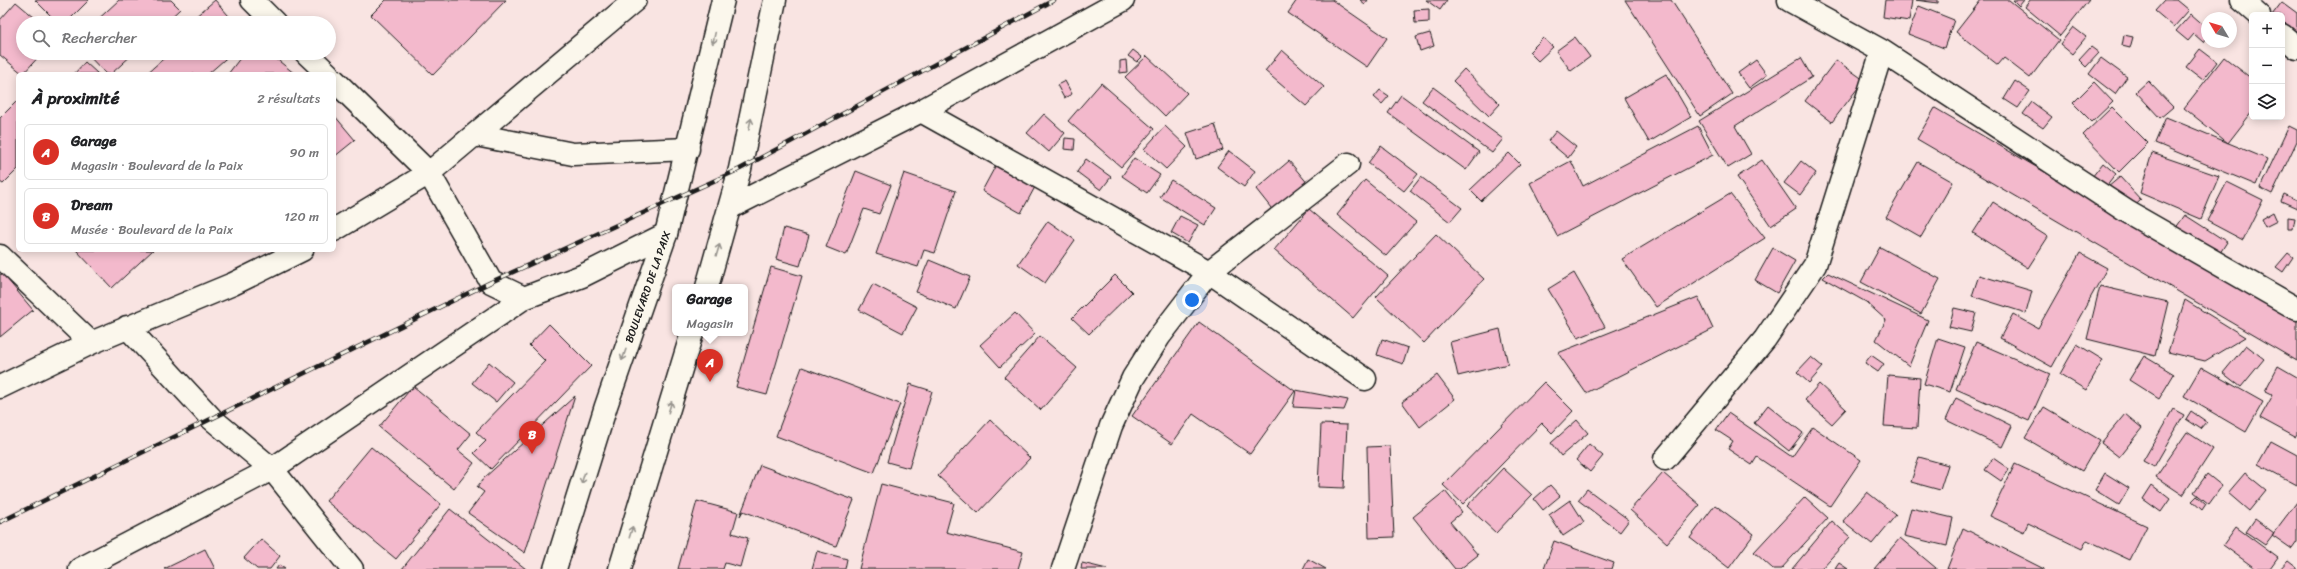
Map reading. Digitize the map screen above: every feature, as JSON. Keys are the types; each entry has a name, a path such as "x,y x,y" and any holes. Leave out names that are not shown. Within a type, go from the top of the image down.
{"street":[{"path":"252,0 269,16"},
{"path":"336,229 429,173 635,0"},
{"name":"BOULEVARD DE LA PAIX","path":"555,569 606,406 666,234 688,149 723,0"},
{"path":"707,284 731,207 775,0"},
{"path":"731,207 921,111 1123,0"},
{"path":"1789,0 1882,51 2126,211 2297,309"},
{"path":"2242,0 2256,12"},
{"path":"2285,38 2297,48"},
{"path":"1665,458 1765,339 1815,265 1882,51"},
{"path":"313,60 326,72"},
{"path":"336,82 429,173 491,282 524,298"},
{"path":"921,111 1209,272 1365,379"},
{"path":"476,135 574,154 688,149"},
{"path":"1063,569 1111,426 1133,378 1159,337 1209,272 1348,164"},
{"path":"80,569 272,469 524,298 582,276 666,234"},
{"path":"0,387 91,343 233,284 298,252"},
{"path":"0,256 91,343"},
{"path":"127,327 212,419 272,469 352,569"},
{"path":"620,569 691,336"}],"building":[{"path":"35,0 89,0 73,16 51,16"},
{"path":"119,0 171,0 180,9 172,16 102,16"},
{"path":"215,0 229,16 196,16"},
{"path":"386,0 506,0 433,75 371,15"},
{"path":"1297,0 1332,0 1387,38 1367,67 1288,13"},
{"path":"1360,0 1368,0 1365,4"},
{"path":"1426,0 1447,0 1440,10"},
{"path":"1625,0 1671,0 1732,94 1700,116"},
{"path":"1885,0 1912,0 1909,21 1883,17"},
{"path":"1915,0 1938,0 1938,3"},
{"path":"1981,0 2009,0 2059,40 2030,78 2004,58 1998,65 1956,32"},
{"path":"2013,0 2024,0 2019,6"},
{"path":"2030,0 2089,0 2060,36 2025,7"},
{"path":"2165,0 2177,0 2189,10 2174,27 2155,11"},
{"path":"16,2 33,16 16,16 16,60 36,60 25,72 21,72 0,55 0,20"},
{"path":"2282,2 2297,13 2297,35 2285,26 2285,12 2274,12"},
{"path":"1919,6 1954,20 1944,48 1908,34"},
{"path":"1429,9 1429,22 1415,23 1414,10"},
{"path":"2191,14 2201,23 2201,40 2194,34 2188,41 2176,31"},
{"path":"2073,27 2086,37 2072,54 2060,44"},
{"path":"1430,33 1434,46 1420,51 1416,37"},
{"path":"2124,35 2133,37 2130,48 2122,46"},
{"path":"1575,37 1590,57 1571,71 1556,51"},
{"path":"1543,38 1553,47 1538,61 1529,52"},
{"path":"2091,47 2099,53 2086,67 2079,60"},
{"path":"2200,49 2217,62 2203,80 2186,67"},
{"path":"1133,50 1142,57 1137,62 1128,56"},
{"path":"1282,50 1324,87 1306,106 1265,71"},
{"path":"1147,56 1187,93 1165,116 1125,77"},
{"path":"2224,57 2249,77 2249,116 2228,143 2184,108"},
{"path":"1801,58 1812,77 1735,126 1751,154 1728,168 1699,121"},
{"path":"2101,58 2127,77 2115,94 2089,74"},
{"path":"93,60 126,60 113,72 104,72"},
{"path":"162,60 224,60 210,72 148,72"},
{"path":"239,60 278,60 293,72 230,72"},
{"path":"1126,60 1127,72 1120,73 1120,61"},
{"path":"1756,60 1767,75 1749,88 1738,73"},
{"path":"1836,60 1864,80 1832,122 1805,101"},
{"path":"85,62 96,72 76,72"},
{"path":"1464,69 1500,104 1489,116 1453,81"},
{"path":"1666,74 1691,117 1649,142 1624,98"},
{"path":"1065,81 1072,94 1064,98 1057,85"},
{"path":"2015,81 2030,91 2018,108 2004,99"},
{"path":"2148,81 2173,107 2160,118 2136,92"},
{"path":"2094,82 2113,102 2092,122 2073,103"},
{"path":"1101,83 1154,129 1121,167 1068,121"},
{"path":"1433,87 1503,139 1492,153 1422,101"},
{"path":"1380,90 1389,96 1382,104 1374,97"},
{"path":"1401,95 1479,152 1466,170 1388,113"},
{"path":"16,102 16,171 3,184 0,182 0,118"},
{"path":"2032,102 2052,117 2043,128 2023,114"},
{"path":"2112,107 2148,143 2119,172 2083,135"},
{"path":"1935,108 2297,319 2297,361 1917,139"},
{"path":"1044,114 1065,133 1049,152 1027,133"},
{"path":"336,117 355,140 336,155"},
{"path":"2166,117 2267,159 2256,185 2155,143"},
{"path":"1215,124 1223,150 1196,159 1187,133"},
{"path":"1165,126 1187,147 1166,169 1144,149"},
{"path":"1698,126 1713,155 1557,236 1530,183 1571,161 1583,186"},
{"path":"2289,126 2297,130 2297,141 2272,194 2260,188"},
{"path":"1556,131 1576,147 1568,158 1548,141"},
{"path":"1065,138 1075,139 1074,150 1064,149"},
{"path":"1381,146 1418,174 1404,191 1368,163"},
{"path":"1229,151 1255,171 1244,187 1217,167"},
{"path":"1509,153 1520,164 1481,201 1470,190"},
{"path":"2152,153 2219,176 2201,219 2140,193"},
{"path":"1134,158 1160,175 1147,193 1122,176"},
{"path":"1086,159 1111,177 1101,190 1077,172"},
{"path":"1762,160 1796,209 1771,226 1737,177"},
{"path":"1289,161 1309,185 1275,213 1256,189"},
{"path":"1801,161 1816,173 1800,195 1784,183"},
{"path":"1918,162 1953,182 1921,237 1886,217"},
{"path":"2103,163 2116,174 2106,187 2092,177"},
{"path":"996,165 1035,187 1021,213 982,191"},
{"path":"856,171 891,185 879,214 864,209 846,255 826,247"},
{"path":"904,173 956,191 935,253 924,250 918,267 876,254"},
{"path":"1421,177 1462,208 1450,222 1410,191"},
{"path":"2120,177 2141,200 2129,211 2108,187"},
{"path":"1171,180 1216,208 1205,225 1160,197"},
{"path":"1365,180 1416,222 1386,256 1337,215"},
{"path":"2227,182 2263,200 2243,240 2207,221"},
{"path":"1730,194 1765,238 1656,307 1622,259"},
{"path":"2284,194 2297,200 2297,208 2281,201"},
{"path":"1993,202 2048,237 2028,268 1973,233"},
{"path":"1309,209 1388,276 1353,318 1274,250"},
{"path":"2273,212 2277,221 2265,227 2261,219"},
{"path":"2185,215 2227,242 2218,256 2175,229"},
{"path":"1180,216 1198,225 1188,243 1171,233"},
{"path":"2288,217 2295,218 2293,229 2288,229"},
{"path":"1048,221 1075,240 1045,283 1018,264"},
{"path":"784,228 809,235 800,266 776,259"},
{"path":"1436,234 1484,279 1424,343 1376,297"},
{"path":"1880,247 1940,279 1921,314 1861,282"},
{"path":"1773,248 1795,261 1777,293 1755,280"},
{"path":"78,252 151,252 112,288"},
{"path":"2080,253 2107,268 2052,367 2000,338 2013,314 2038,328"},
{"path":"2288,253 2293,257 2283,272 2276,267"},
{"path":"929,260 970,277 956,309 916,292"},
{"path":"771,267 802,276 767,395 736,387"},
{"path":"2,273 33,310 0,337 0,275"},
{"path":"1574,273 1605,327 1578,338 1548,289"},
{"path":"1828,273 1928,320 1909,366 1876,340 1886,320 1866,302 1823,278"},
{"path":"1115,275 1132,292 1089,334 1072,318"},
{"path":"1979,275 2032,291 2026,313 1972,296"},
{"path":"873,284 917,307 903,333 859,310"},
{"path":"2100,286 2168,302 2155,356 2087,339"},
{"path":"1698,297 1713,329 1586,393 1558,353"},
{"path":"2185,300 2245,337 2205,361 2168,352"},
{"path":"1954,308 1976,313 1971,332 1949,327"},
{"path":"1015,313 1035,334 1000,367 980,345"},
{"path":"1199,322 1295,391 1250,454 1193,414 1172,444 1132,416"},
{"path":"549,324 591,366 491,469 474,453 486,441 476,432 545,361 529,345"},
{"path":"1500,329 1508,364 1458,376 1450,342"},
{"path":"1040,336 1077,368 1041,410 1004,377"},
{"path":"1938,338 1965,347 1950,392 1924,384"},
{"path":"1382,339 1408,348 1403,364 1377,355"},
{"path":"1976,342 2050,374 2029,421 1956,389"},
{"path":"2077,344 2103,360 2086,390 2060,374"},
{"path":"2246,345 2264,359 2241,387 2223,373"},
{"path":"1871,355 1884,364 1878,372 1865,363"},
{"path":"2144,356 2174,374 2159,399 2129,380"},
{"path":"1811,357 1823,367 1809,383 1797,372"},
{"path":"489,362 513,382 496,402 472,383"},
{"path":"2278,366 2297,377 2297,434 2295,437 2260,418 2273,395 2265,391"},
{"path":"802,367 900,404 874,473 776,436"},
{"path":"2201,367 2263,402 2246,432 2184,396"},
{"path":"1437,375 1455,399 1420,427 1402,402"},
{"path":"1888,375 1920,378 1917,428 1884,426"},
{"path":"1544,382 1573,411 1552,433 1542,423 1463,504 1443,485"},
{"path":"910,384 932,391 909,468 887,462"},
{"path":"1819,384 1846,409 1832,424 1805,400"},
{"path":"413,386 471,434 458,450 474,463 454,489 379,427"},
{"path":"1296,390 1348,400 1344,410 1293,407"},
{"path":"575,396 525,553 468,513 484,492 477,487 484,478"},
{"path":"1956,398 2012,426 2002,447 1946,420"},
{"path":"1768,405 1803,433 1789,451 1754,423"},
{"path":"2044,407 2100,440 2082,471 2025,438"},
{"path":"2173,409 2184,415 2154,467 2143,461"},
{"path":"2191,411 2207,422 2201,429 2186,419"},
{"path":"1728,413 1792,457 1813,427 1861,460 1830,506 1757,457 1752,465 1728,449 1733,441 1716,430"},
{"path":"2125,414 2142,428 2119,457 2101,443"},
{"path":"990,420 1030,458 978,513 938,476"},
{"path":"1577,420 1588,433 1561,456 1551,443"},
{"path":"1321,424 1347,425 1344,488 1318,487"},
{"path":"2187,432 2213,449 2183,495 2156,477"},
{"path":"2271,441 2297,455 2297,485 2258,464"},
{"path":"1589,444 1603,456 1590,472 1576,460"},
{"path":"1390,446 1394,537 1369,538 1367,447"},
{"path":"371,447 441,504 396,559 326,501"},
{"path":"1919,457 1948,465 1940,490 1911,482"},
{"path":"1993,458 2009,469 2001,481 1985,470"},
{"path":"2015,464 2147,526 2130,560 2087,540 2082,549 2028,523 2024,532 1990,516"},
{"path":"760,465 854,500 836,546 743,511 740,516"},
{"path":"1503,468 1532,495 1496,533 1467,506"},
{"path":"1663,473 1700,505 1667,543 1630,510"},
{"path":"2105,473 2129,488 2119,505 2095,490"},
{"path":"2245,473 2266,490 2249,511 2228,493"},
{"path":"2207,474 2222,486 2209,504 2194,492"},
{"path":"881,484 954,503 946,532 1023,552 1018,569 859,569"},
{"path":"1550,485 1560,496 1543,510 1534,499"},
{"path":"2152,485 2170,499 2161,512 2143,499"},
{"path":"1587,489 1629,520 1620,532 1578,500"},
{"path":"1445,491 1462,512 1450,522 1478,555 1460,569 1455,569 1413,517"},
{"path":"1867,492 1896,515 1872,544 1843,521"},
{"path":"2197,496 2206,504 2202,510 2192,501"},
{"path":"1805,497 1828,518 1781,569 1773,569 1754,552"},
{"path":"1570,500 1584,522 1563,536 1549,515"},
{"path":"697,501 738,512 732,533 748,538 740,567 725,563 723,569 678,569"},
{"path":"2297,502 2297,542 2292,549 2272,535"},
{"path":"1715,505 1754,534 1729,568 1690,538"},
{"path":"1911,508 1953,518 1947,546 1904,536"},
{"path":"450,509 526,569 402,569"},
{"path":"2255,519 2274,533 2265,545 2246,532"},
{"path":"1832,521 1850,537 1821,569 1792,569"},
{"path":"2236,527 2278,558 2270,569 2256,569 2223,545"},
{"path":"1963,528 2044,569 1947,569"},
{"path":"1900,538 1936,568 1936,569 1874,569"},
{"path":"261,539 280,556 270,569 257,569 244,558"},
{"path":"1554,541 1614,563 1612,569 1544,569"},
{"path":"205,549 215,569 164,569"},
{"path":"817,551 847,559 845,569 812,569"},
{"path":"1308,559 1326,569 1303,569"},
{"path":"2288,560 2297,567 2297,569 2280,569"},
{"path":"1082,563 1107,569 1081,569"},
{"path":"1839,563 1848,569 1835,569"},
{"path":"279,565 285,569 276,569"}],"railway":[{"path":"0,522 491,282 740,169 1054,0"}],"place":[{"name":"Garage","path":"710,382"},
{"name":"Dream","path":"532,454"}]}
